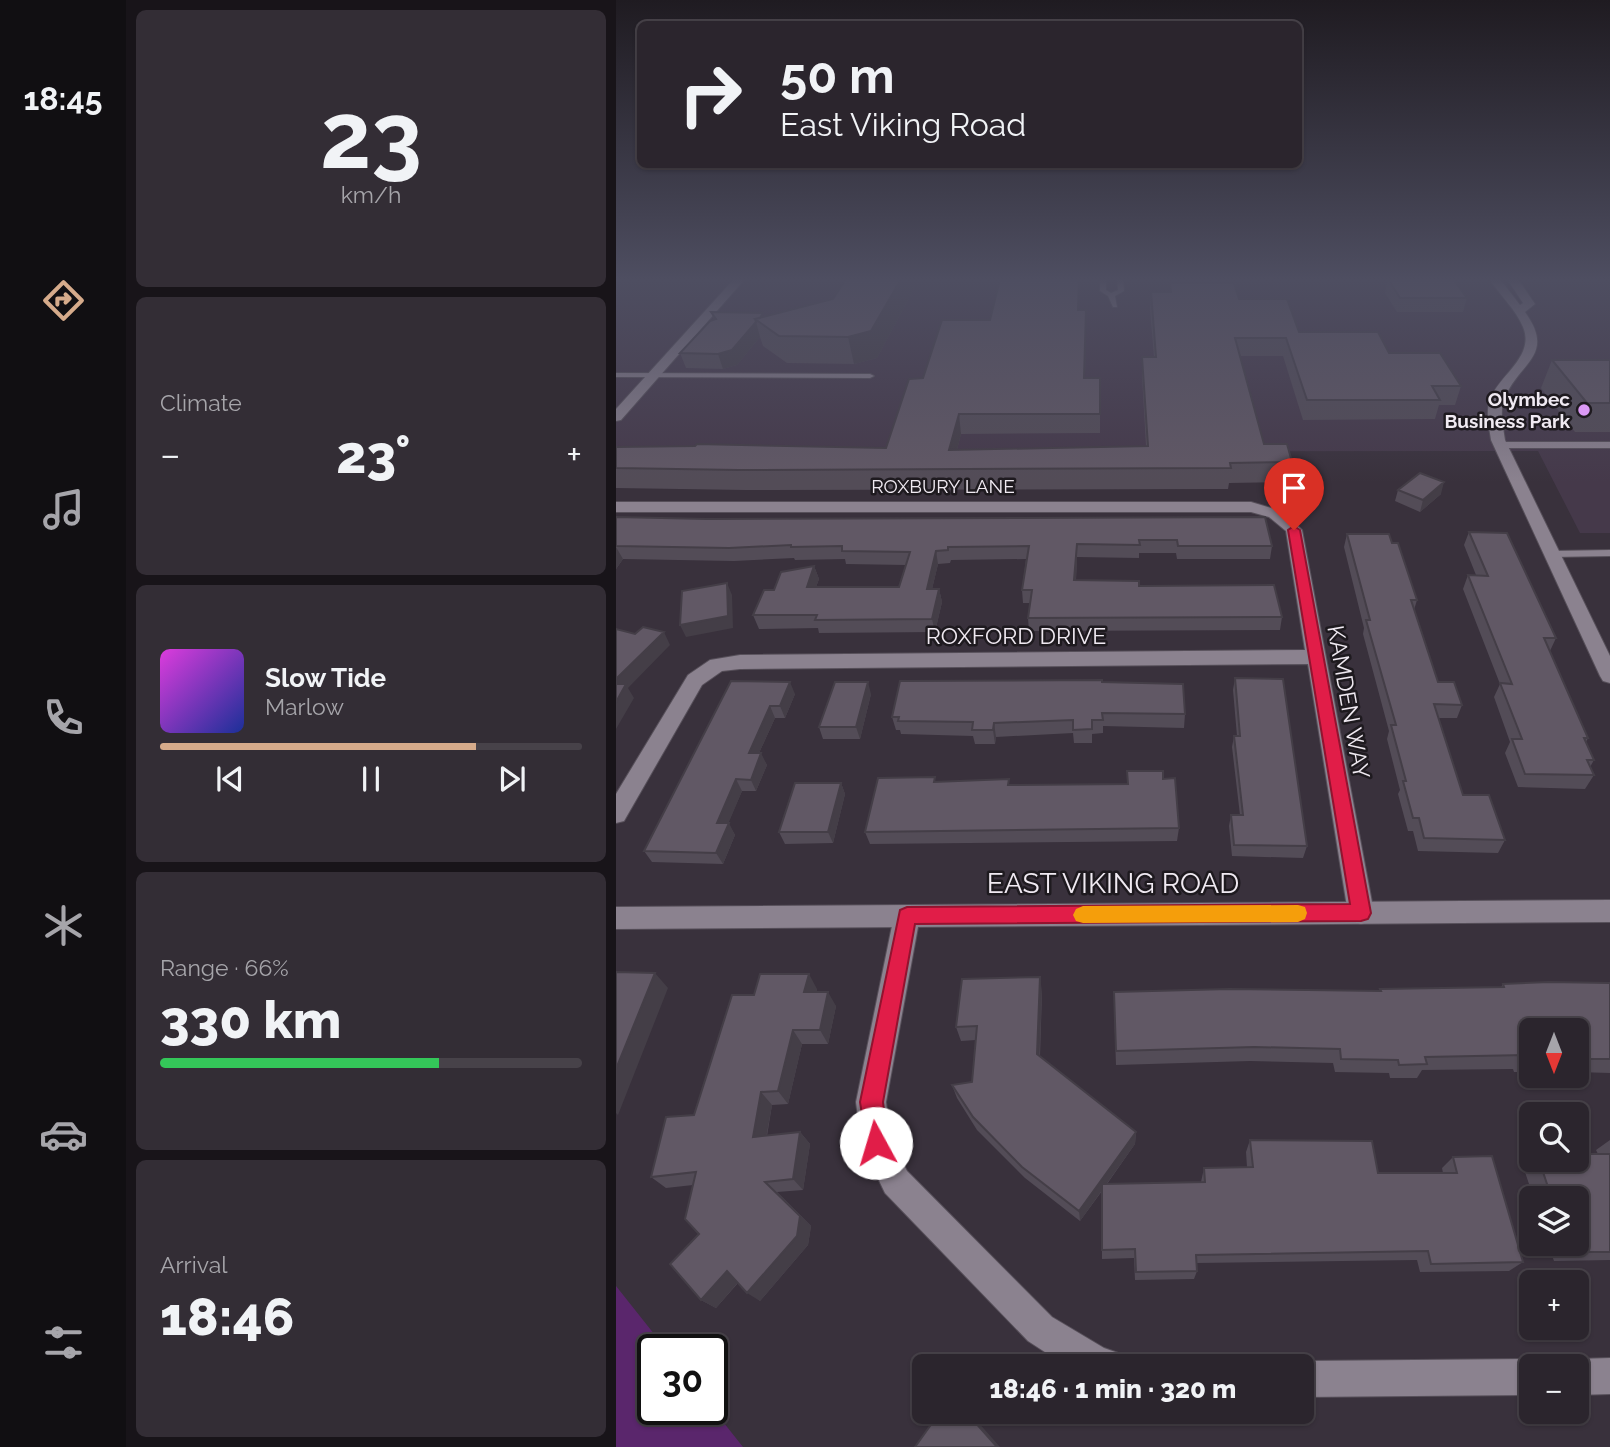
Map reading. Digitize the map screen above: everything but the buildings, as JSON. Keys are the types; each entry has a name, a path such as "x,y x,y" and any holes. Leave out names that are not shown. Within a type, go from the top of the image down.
{"street":[{"path":"616,418 654,374 683,347"},
{"path":"1530,347 1516,375 1498,397 1494,416 1501,445 1610,676"},
{"name":"ROXBURY LANE","path":"616,507 1251,507 1270,511"},
{"name":"KAMDEN WAY","path":"1270,511 1286,519 1294,530 1361,913"},
{"name":"ROXFORD DRIVE","path":"616,814 695,680 717,664 1316,657"},
{"name":"EAST VIKING ROAD","path":"616,918 1610,911"},
{"path":"907,916 871,1102 876,1143 896,1182 1040,1329 1080,1354"},
{"path":"1589,1377 1610,1376"},
{"path":"1314,1379 1519,1377"}],"lane":[{"path":"616,374 870,376"},
{"path":"1501,445 1610,445"},
{"path":"1552,554 1610,553"}],"shaded area":[{"path":"616,347 1610,347 1610,533 1580,533 1538,451 616,452"},
{"path":"616,1286 654,1334 637,1334 637,1425 726,1425 743,1447 616,1447"}],"slow traffic":[{"path":"1083,915 1298,913"}],"place":[{"name":"Olymbec Business Park","path":"1584,410"}],"route":[{"path":"876,1143 871,1102 907,916 1361,913 1294,530"}]}
